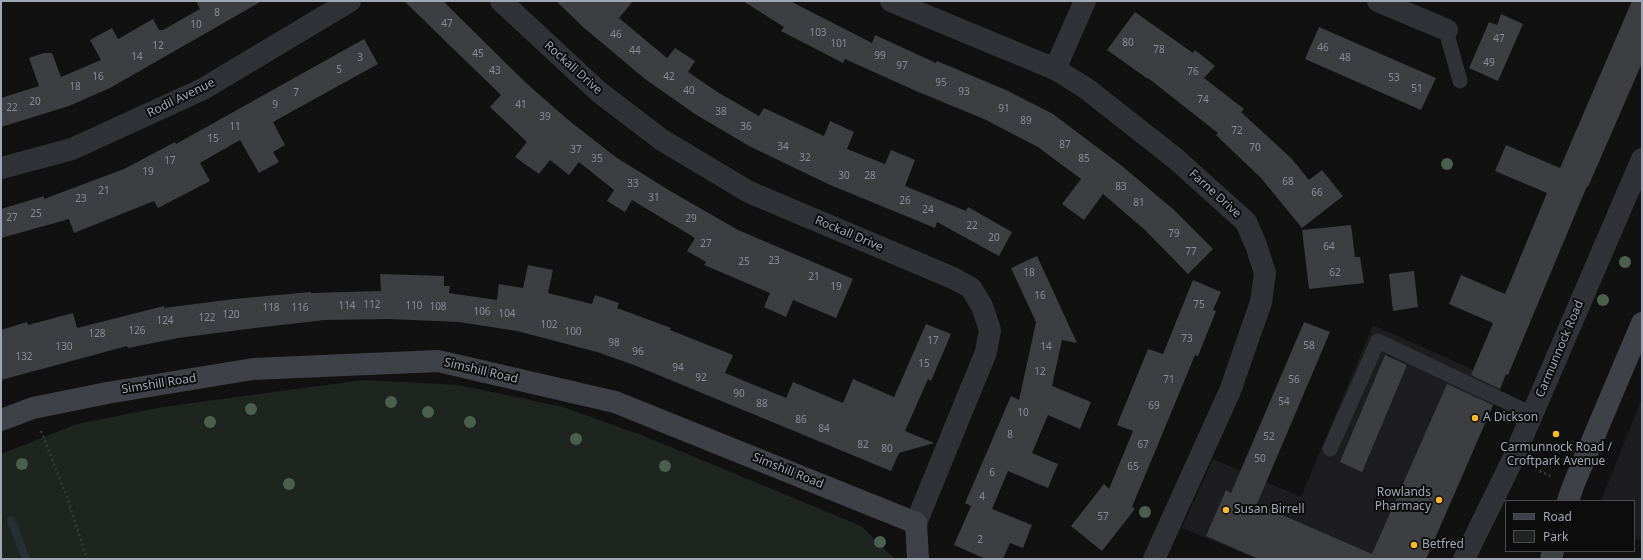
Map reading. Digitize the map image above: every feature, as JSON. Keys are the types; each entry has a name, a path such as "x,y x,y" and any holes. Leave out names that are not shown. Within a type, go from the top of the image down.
{"street":[{"name":"Rodil Avenue","path":"1,168 72,149 203,89 350,1"},
{"name":"Rockall Drive","path":"501,1 599,92 662,140 749,192 952,278 971,288 982,306 990,330 986,352 916,523 918,559"},
{"name":"Farne Drive","path":"891,1 1055,69 1087,90 1176,159 1246,222 1256,245 1265,273 1261,302 1230,390 1156,558"},
{"path":"1055,69 1085,1"},
{"path":"1390,3 1447,30"},
{"name":"Carmunnock Road","path":"1464,559 1513,459 1642,159"},
{"path":"1570,494 1642,323"},
{"name":"Simshill Road","path":"1,420 33,408 107,393 253,369 438,361 615,402 916,523"}],"lane":[{"path":"1447,30 1460,81"},
{"path":"1330,448 1378,341 1532,414"}],"path":[{"path":"33,408 68,500 87,559"},
{"path":"1513,459 1570,494"}],"shaded area":[{"path":"1373,325 1503,383 1426,559 1257,559 1182,528 1213,459 1301,497"},
{"path":"1642,398 1642,541 1635,538 1635,500 1601,500"}],"green space":[{"path":"364,380 459,385 563,407 644,436 861,526 895,559 1,559 1,454 77,424 162,407"}],"building":[{"path":"196,1 262,1 110,88 69,106 1,127 1,98 39,86 29,58 44,53 52,53 61,77 101,60 90,40 112,28 118,39 153,19 159,30 163,30 200,9"},
{"path":"404,1 443,1 525,82 567,119 617,158 738,230 853,279 836,318 793,300 786,317 764,307 770,293 704,265 706,262 687,251 695,238 632,200 625,212 607,201 614,190 579,162 569,175 550,160 539,174 515,157 527,142 490,107 501,95"},
{"path":"556,1 633,1 619,18 667,58 675,48 695,61 688,72 719,93 759,116 764,108 824,136 830,121 854,132 847,149 885,164 891,150 915,160 905,186 966,211 968,207 1012,232 999,256 937,222 935,228 828,184 749,146 695,114 645,79 583,27"},
{"path":"743,1 790,1 872,43 875,35 936,63 937,61 1006,90 1053,114 1122,166 1174,210 1213,249 1188,274 1145,230 1103,194 1084,220 1062,204 1081,179 1038,147 984,119 916,91 845,59 843,63 781,31 784,27"},
{"path":"1632,1 1642,1 1642,63 1588,187 1587,186 1508,375 1506,374 1500,389 1471,375 1493,323 1449,304 1461,275 1505,294 1547,193 1495,171 1506,145 1560,168"},
{"path":"1135,12 1193,53 1195,50 1215,66 1204,78 1244,109 1241,112 1292,159 1309,180 1322,170 1343,196 1302,228 1261,178 1216,135 1218,133 1148,78 1107,50"},
{"path":"1501,14 1523,24 1498,81 1469,68 1489,22 1497,25"},
{"path":"1319,27 1436,78 1421,110 1305,59"},
{"path":"364,39 378,64 273,122 285,145 273,152 279,162 259,173 240,140 200,163 210,181 158,208 154,201 74,233 69,219 1,238 1,209 44,196 44,199 124,169 175,142 176,144"},
{"path":"1351,225 1355,257 1360,257 1364,283 1309,289 1302,230"},
{"path":"1037,256 1077,343 1062,340 1052,386 1091,402 1080,429 1048,415 1032,453 1058,464 1048,488 1008,471 992,509 1032,525 1023,548 1010,543 1003,559 986,559 954,545 971,506 965,503 1011,396 1019,400 1036,322 1011,268"},
{"path":"528,265 553,270 548,293 592,304 595,295 619,303 617,308 671,328 670,330 733,355 725,373 786,398 793,382 843,403 853,379 894,397 926,324 951,334 931,381 928,379 905,431 934,443 899,453 891,471 634,365 597,352 517,331 459,322 389,319 325,320 255,328 178,338 128,348 127,346 1,380 1,330 27,322 28,325 73,313 77,328 164,306 164,308 234,299 311,292 381,291 380,274 444,276 444,286 450,286 449,293 497,300 499,284 523,288"},
{"path":"1414,271 1418,307 1393,311 1389,274"},
{"path":"1193,280 1221,292 1213,310 1216,311 1198,356 1195,355 1132,507 1135,509 1102,551 1071,526 1104,484 1109,489 1133,431 1117,425 1148,349 1163,354"},
{"path":"1304,322 1330,332 1257,504 1372,554 1447,384 1493,405 1426,559 1259,559 1206,536 1226,490 1231,493"},
{"path":"1385,355 1407,365 1362,472 1340,462"}],"waterway":[{"path":"11,520 26,559"}],"place":[{"name":"A Dickson","path":"1475,418"},
{"name":"Carmunnock Road / Croftpark Avenue","path":"1556,434"},
{"name":"Rowlands Pharmacy","path":"1439,500"},
{"name":"Susan Birrell","path":"1226,510"},
{"name":"Betfred","path":"1414,545"}]}
